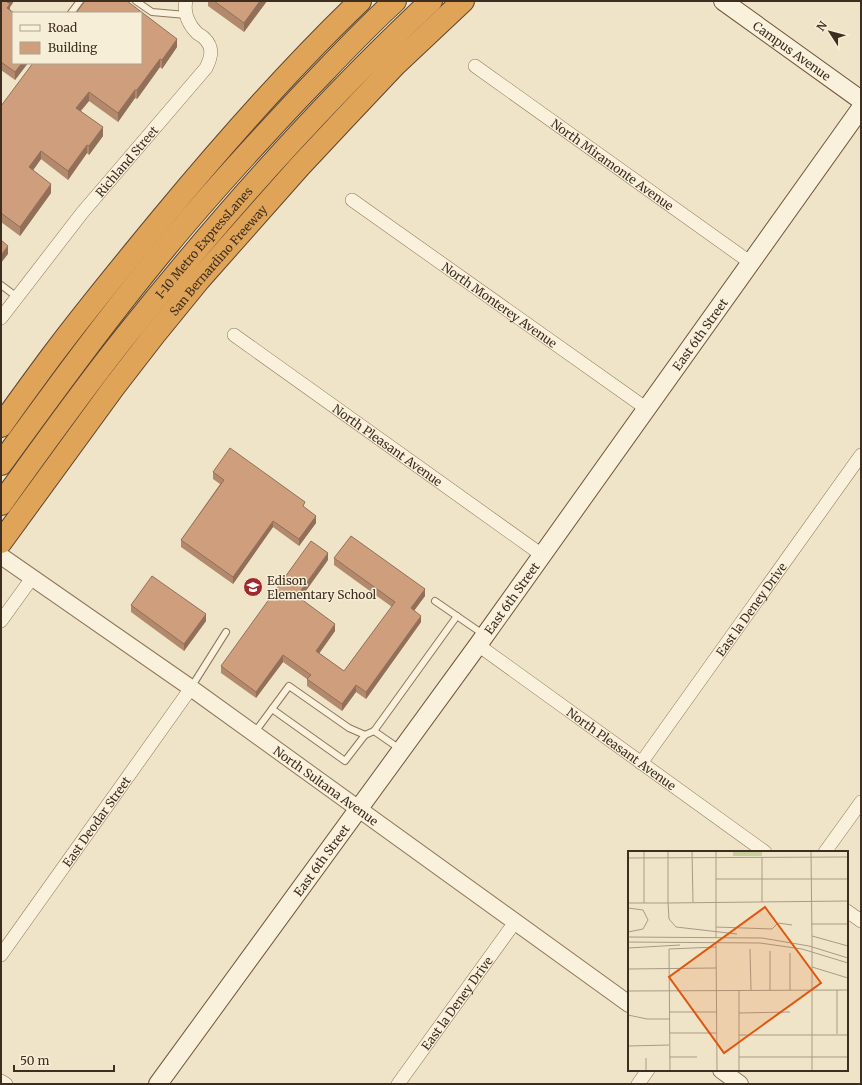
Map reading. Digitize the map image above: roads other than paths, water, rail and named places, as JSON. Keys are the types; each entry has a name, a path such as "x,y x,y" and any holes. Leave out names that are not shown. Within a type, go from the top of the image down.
{"highway":[{"path":"1,426 50,357 119,270 224,145 291,71 360,1"},
{"name":"I-10 Metro ExpressLanes","path":"1,464 66,375 167,247 266,133 362,32 395,1"},
{"name":"I-10 Metro ExpressLanes","path":"1,504 123,339 205,240 280,155 337,94 431,1"},
{"name":"San Bernardino Freeway","path":"1,542 114,387 155,334 204,275 300,166 395,65 463,1"},
{"path":"1,410 50,357"}],"main road":[{"name":"Campus Avenue","path":"723,1 861,100"},
{"name":"East 6th Street","path":"158,1084 481,640 861,108"}],"street":[{"path":"186,1 186,15"},
{"name":"Richland Street","path":"1,318 82,213 206,68 210,60 210,45 205,38 198,34 190,25 186,15"},
{"name":"North Miramonte Avenue","path":"475,66 751,263"},
{"name":"North Monterey Avenue","path":"352,200 647,409"},
{"name":"North Pleasant Avenue","path":"234,335 542,555"},
{"name":"East la Deney Drive","path":"641,763 861,455"},
{"name":"North Sultana Avenue","path":"1,556 191,688 628,1003"},
{"path":"1,621 26,574"},
{"name":"North Pleasant Avenue","path":"481,640 641,763 764,851"},
{"name":"East Deodar Street","path":"1,954 191,688"},
{"path":"826,851 861,802"},
{"path":"848,912 861,921"},
{"name":"East la Deney Drive","path":"398,1084 515,922"},
{"path":"638,1084 647,1071"},
{"path":"722,1071 740,1084"},
{"path":"1,1080 6,1084"}],"lane":[{"path":"72,12 80,1"},
{"path":"136,1 152,12 186,15"},
{"path":"1,286 17,297"},
{"path":"435,601 457,616 481,640"},
{"path":"272,709 345,761 365,735 374,731 457,616"},
{"path":"191,688 226,632"},
{"path":"254,734 289,686 349,728 365,735"},
{"path":"374,731 401,750"}],"place":[{"name":"Edison Elementary School","path":"253,587"}]}
